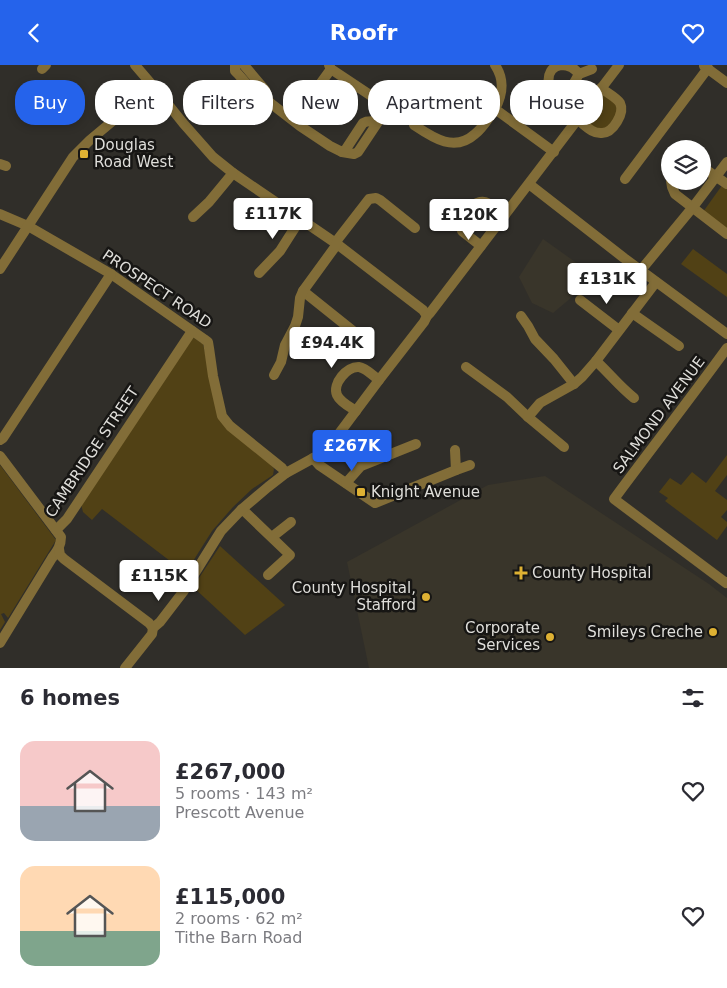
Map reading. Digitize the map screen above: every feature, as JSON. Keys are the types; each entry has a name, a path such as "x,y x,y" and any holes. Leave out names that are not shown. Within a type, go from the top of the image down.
{"street":[{"path":"135,65 148,80"},
{"path":"235,65 235,71 243,80"},
{"path":"244,65 257,80"},
{"path":"497,65 502,90 500,100"},
{"path":"604,85 619,65"},
{"path":"321,80 330,67 349,80"},
{"path":"579,73 592,67 621,105 622,111 612,128 603,133 596,133 584,125"},
{"path":"625,179 705,67 727,83"},
{"path":"299,125 342,152 363,123 378,121 388,107 358,86"},
{"path":"173,110 213,157 337,243 423,310 427,316"},
{"path":"500,113 554,152"},
{"path":"0,269 73,157 108,125"},
{"path":"414,125 443,143 461,142 475,135 483,125"},
{"path":"125,668 152,634 153,628 160,622 183,592 221,531 242,509 286,473 329,447 574,125"},
{"path":"642,271 694,207 727,162"},
{"path":"193,217 234,173"},
{"path":"711,173 727,184"},
{"path":"529,184 727,334"},
{"path":"674,190 676,194 727,234"},
{"path":"274,375 281,362 285,345 295,326 303,291 368,199 380,200 415,228"},
{"path":"481,246 462,231 461,219 463,214 472,205 483,201 505,215"},
{"name":"PROSPECT ROAD","path":"0,214 28,226 111,274 208,342 222,416 230,426 286,473"},
{"path":"259,273 280,251 302,219"},
{"path":"0,440 111,274"},
{"path":"528,417 540,403 574,384 582,377 656,282"},
{"path":"303,291 353,331"},
{"path":"580,300 620,330"},
{"path":"632,313 679,346"},
{"path":"520,316 535,339 574,384"},
{"name":"CAMBRIDGE STREET","path":"59,549 61,537 56,530 67,519 192,331"},
{"name":"SALMOND AVENUE","path":"726,582 614,499 727,348"},
{"path":"596,361 634,398"},
{"path":"356,411 338,396 336,392 343,375 349,369 356,367 362,368 379,380"},
{"path":"466,367 507,397 564,447"},
{"path":"346,483 361,466 416,444"},
{"path":"454,450 456,470"},
{"path":"0,456 56,530"},
{"path":"313,458 319,465 375,503 470,465"},
{"path":"242,509 290,555 268,575"},
{"path":"272,537 291,523"},
{"path":"59,549 60,555 64,559 149,623 153,628"},
{"path":"0,643 59,549"}],"shaded area":[{"path":"603,94 616,104 619,113 607,127 598,131 589,125 603,125"},
{"path":"723,184 727,187 727,230 703,212"},
{"path":"543,239 592,274 572,297 553,313 532,303 519,277"},
{"path":"693,249 727,274 727,297 681,264"},
{"path":"191,336 203,344 220,418 274,469 273,475 252,489 212,531 178,585 167,576 174,564 102,509 92,520 83,512 81,504"},
{"path":"727,455 727,475 715,491 727,500 727,510 721,517 727,522 727,526 717,540 665,501 668,498 659,492 670,478 681,485 692,472 706,483"},
{"path":"0,465 56,540 8,618 4,613 1,614 5,622 0,630"},
{"name":"County Hospital","path":"545,476 709,584 727,598 727,668 369,668 347,562 488,485"},
{"path":"220,546 285,605 245,635 193,587"}],"place":[{"name":"Douglas Road West","path":"84,154"},
{"name":"Knight Avenue","path":"361,492"},
{"name":"County Hospital","path":"521,573"},
{"name":"County Hospital, Stafford","path":"426,597"},
{"name":"Smileys Creche","path":"713,632"},
{"name":"Corporate Services","path":"550,637"}]}
